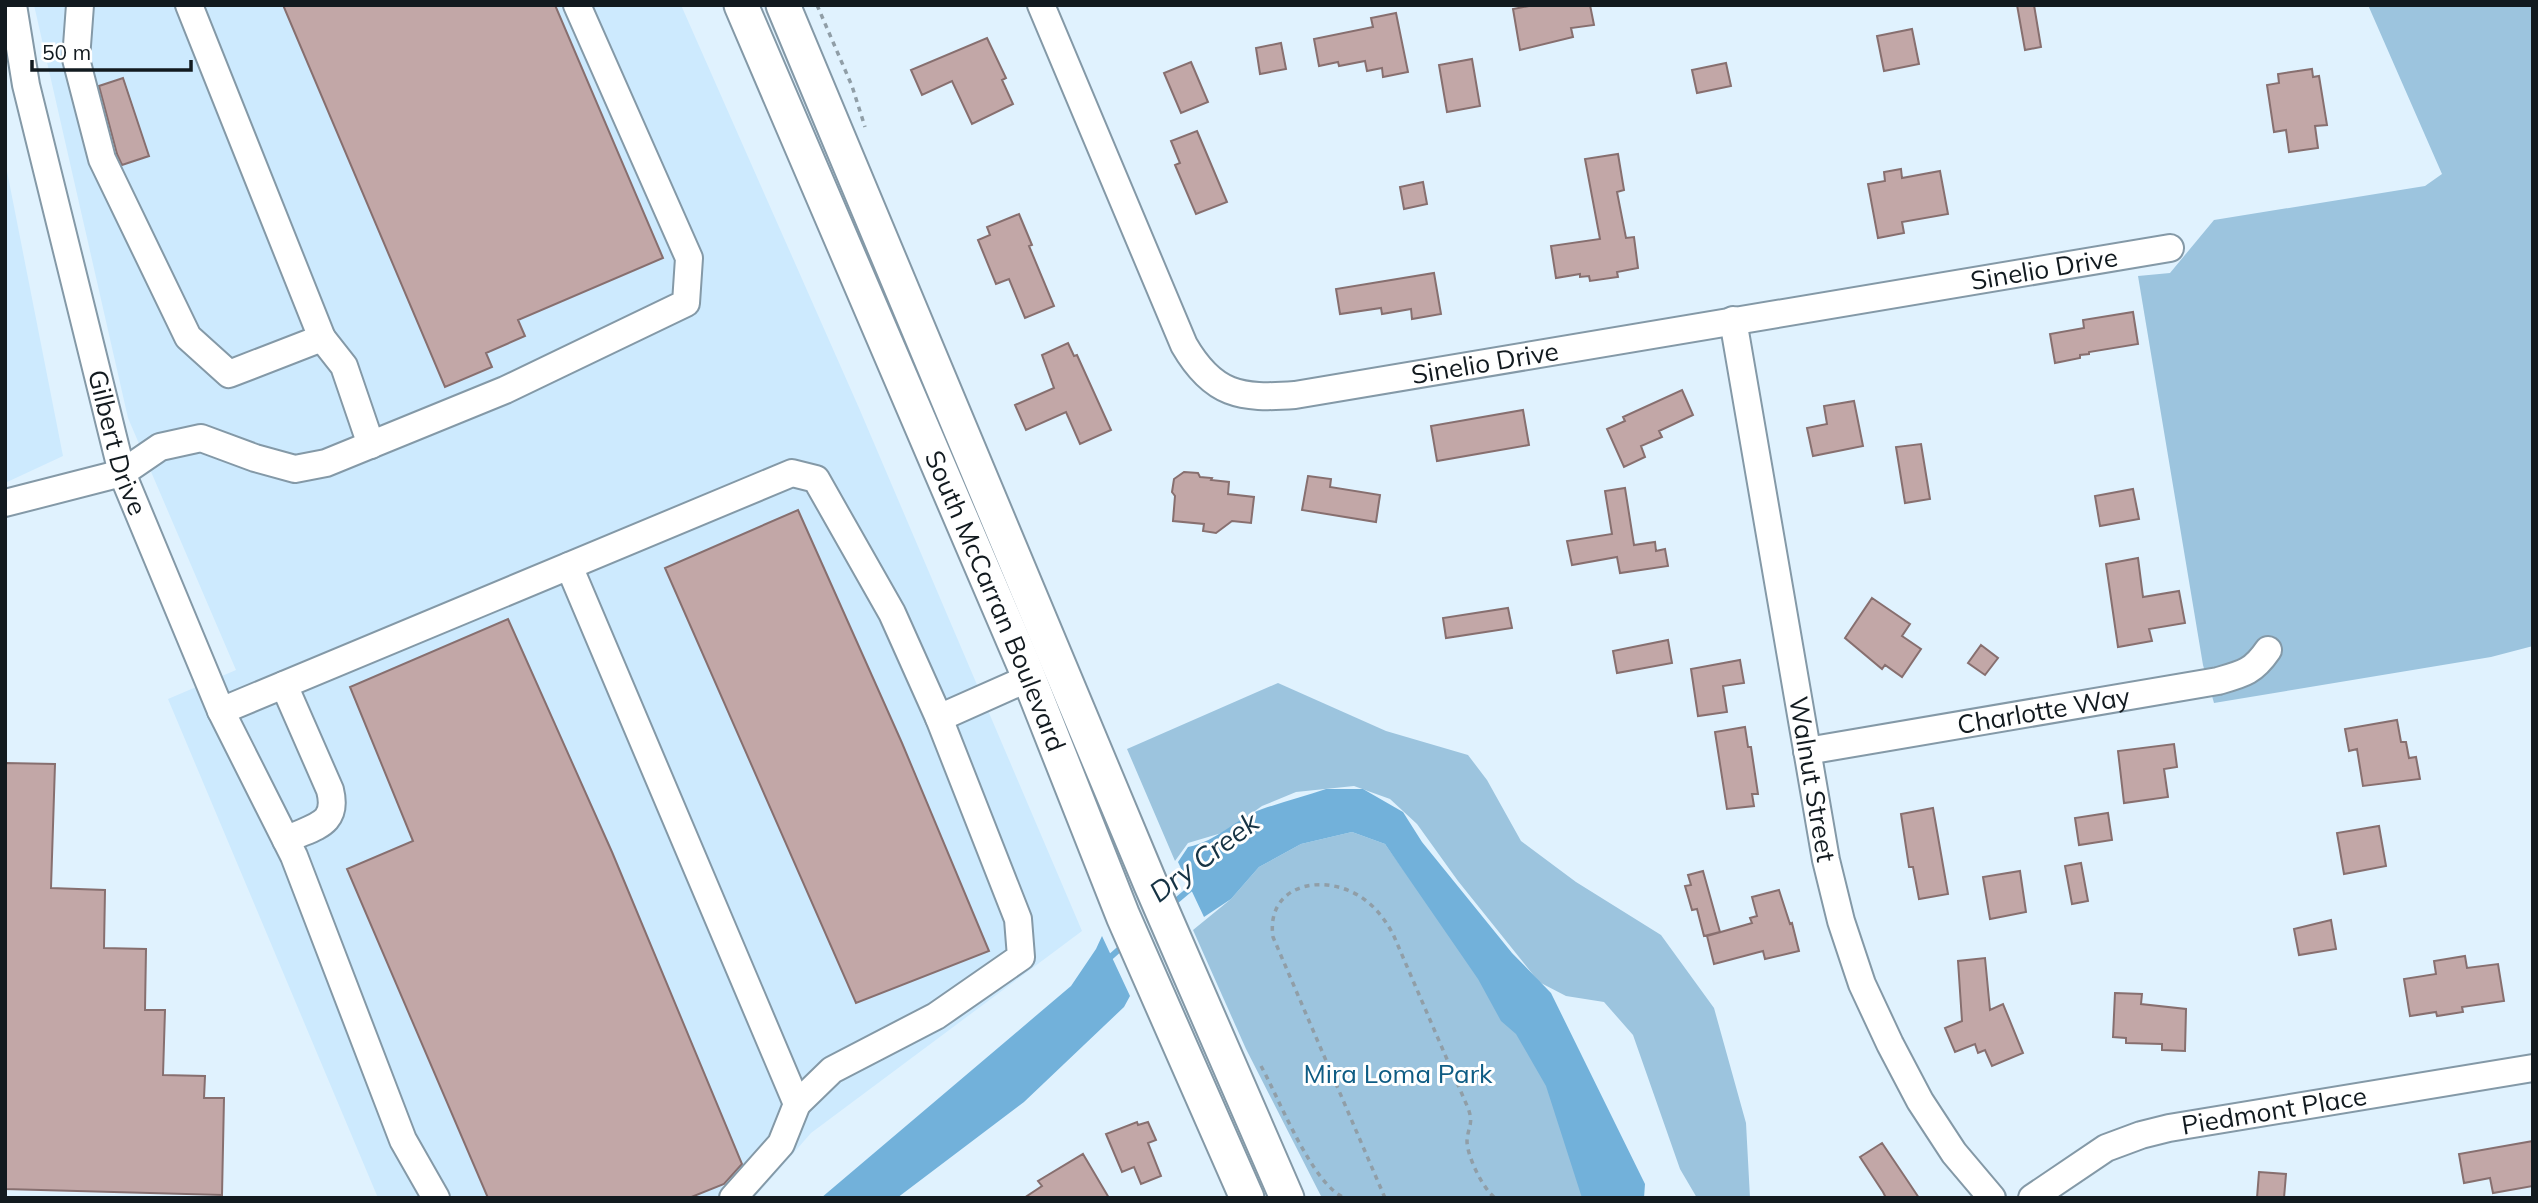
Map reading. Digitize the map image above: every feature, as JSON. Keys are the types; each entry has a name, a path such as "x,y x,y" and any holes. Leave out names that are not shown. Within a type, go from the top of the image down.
{"main road":[{"name":"South McCarran Boulevard","path":"741,5 1029,678 1123,916 1239,1196"},
{"name":"South McCarran Boulevard","path":"783,5 1177,946 1291,1194"}],"street":[{"name":"Gilbert Drive","path":"12,5 16,87 122,473 221,711 290,848 403,1140 436,1198"},
{"path":"80,5 76,59 102,159 188,337 229,374 322,338"},
{"path":"189,5 322,338 344,366 371,445"},
{"path":"5,503 122,473 160,447 201,438 295,469 326,463 505,390 686,303 689,258 577,5"},
{"name":"Sinelio Drive","path":"1041,5 1184,345 1197,366 1219,386 1242,394 1264,397 1295,395 2170,247"},
{"name":"Walnut Street","path":"1733,320 1826,860 1841,921 1861,984 1920,1101 1954,1153 1992,1198"},
{"path":"221,711 792,473 816,479 892,613 939,718 1018,919 1021,957 936,1016 832,1070 797,1104 782,1144 733,1198"},
{"path":"569,566 797,1104"},
{"name":"Charlotte Way","path":"1807,751 2218,681 2245,674 2258,665 2268,650"},
{"path":"939,718 1029,678"},
{"path":"284,685 330,790 333,803 333,811 328,819 290,848"},
{"name":"Piedmont Place","path":"2032,1198 2106,1148 2141,1135 2169,1128 2533,1068"}],"path":[{"path":"1385,1198 1273,937 1271,925 1278,902 1289,892 1302,887 1319,885 1351,892 1369,903 1383,917 1472,1118 1467,1139 1468,1149 1481,1180 1494,1198"},
{"path":"1259,1062 1328,1188 1345,1198"},
{"path":"1481,1198 1489,1194"}],"shaded area":[{"path":"34,5 681,5 859,408 1082,931 811,1133 754,1198 378,1198 168,699 236,670 128,418"},
{"path":"5,161 63,456 5,483"}],"green space":[{"path":"2368,5 2533,5 2533,646 2491,657 2214,703 2203,665 2138,276 2170,273 2214,220 2425,186 2442,174"},
{"path":"1278,683 1386,731 1468,755 1487,780 1521,841 1576,882 1661,935 1714,1008 1746,1123 1750,1198 1697,1198 1680,1169 1633,1035 1604,1002 1566,996 1539,982 1458,881 1417,824 1390,799 1354,786 1296,792 1262,806 1225,832 1188,843 1175,861 1127,749"},
{"name":"Mira Loma Park","path":"1352,832 1385,844 1545,1068 1598,1198 1322,1198 1246,1049 1193,930 1231,899 1259,867 1301,844"}],"water":[{"path":"1326,789 1363,789 1403,812 1422,842 1512,953 1551,993 1645,1184 1644,1198 1582,1198 1546,1086 1516,1034 1501,1021 1478,979 1385,844 1352,832 1301,844 1259,867 1231,899 1204,917 1178,862 1188,847 1208,840 1262,809"},
{"path":"1102,936 1130,996 1124,1007 1024,1102 897,1198 821,1198 1071,986"}],"building":[{"path":"283,5 555,5 663,258 518,320 525,336 486,353 492,367 445,387"},
{"path":"1534,5 1590,5 1594,25 1571,28 1573,37 1520,50 1513,9"},
{"path":"2017,5 2034,5 2041,47 2025,50"},
{"path":"1396,13 1408,72 1383,77 1382,68 1367,71 1365,61 1339,66 1338,62 1319,66 1314,39 1373,27 1371,18"},
{"path":"1912,29 1919,64 1884,71 1877,36"},
{"path":"987,38 1006,78 1002,80 1013,104 972,124 952,81 922,95 911,70"},
{"path":"1281,43 1286,69 1260,74 1256,48"},
{"path":"1472,59 1480,106 1447,112 1439,65"},
{"path":"1191,62 1208,102 1181,113 1164,73"},
{"path":"1726,63 1731,86 1697,93 1692,70"},
{"path":"2312,69 2313,77 2319,76 2327,125 2315,126 2318,148 2289,152 2286,130 2274,132 2267,85 2279,83 2278,74"},
{"path":"123,78 149,156 122,165 99,86"},
{"path":"1197,131 1227,202 1196,214 1175,165 1180,163 1171,141"},
{"path":"1618,154 1624,190 1617,192 1626,238 1634,237 1638,268 1617,272 1618,277 1590,281 1589,276 1580,277 1580,274 1556,278 1551,246 1600,239 1585,159"},
{"path":"1901,169 1902,178 1940,171 1948,214 1902,222 1904,233 1878,238 1868,184 1885,181 1884,172"},
{"path":"1423,182 1427,204 1404,209 1400,187"},
{"path":"1019,214 1054,306 1025,318 1009,279 996,284 978,240 990,235 987,227"},
{"path":"1434,273 1441,314 1412,319 1411,309 1382,314 1381,308 1340,314 1336,289"},
{"path":"2133,312 2138,344 2089,352 2080,355 2080,358 2055,363 2050,334 2084,328 2083,320"},
{"path":"1068,343 1074,356 1077,355 1111,430 1080,444 1066,412 1026,430 1015,405 1054,388 1042,355"},
{"path":"1682,390 1693,415 1659,431 1662,437 1641,446 1645,457 1624,467 1607,429 1625,421 1623,417"},
{"path":"1854,401 1863,446 1813,456 1807,428 1827,424 1824,406"},
{"path":"1523,410 1529,445 1437,461 1431,426"},
{"path":"1921,444 1930,499 1905,503 1896,447"},
{"path":"1184,472 1229,482 1228,494 1254,497 1251,523 1232,521 1216,533 1203,531 1204,524 1173,521 1174,479"},
{"path":"1308,476 1331,479 1330,487 1380,495 1376,522 1302,510"},
{"path":"1625,488 1634,545 1655,542 1656,551 1665,549 1668,566 1620,573 1617,557 1572,565 1567,541 1612,534 1605,491"},
{"path":"2133,489 2139,519 2100,526 2095,496"},
{"path":"798,510 902,743 989,951 856,1003 665,568"},
{"path":"2138,558 2143,597 2179,591 2185,623 2149,629 2152,641 2118,647 2106,564"},
{"path":"1872,598 1910,624 1902,636 1921,649 1902,677 1885,665 1882,669 1845,638"},
{"path":"1508,608 1512,628 1446,638 1443,618"},
{"path":"508,619 612,852 742,1164 724,1184 689,1198 488,1198 347,869 413,841 350,687"},
{"path":"1668,640 1672,663 1617,673 1613,651"},
{"path":"1981,645 1998,658 1985,675 1968,663"},
{"path":"1740,660 1744,683 1723,686 1727,712 1698,716 1691,669"},
{"path":"2397,720 2401,742 2406,742 2409,758 2416,757 2420,779 2363,786 2357,749 2349,751 2345,729"},
{"path":"1745,727 1758,794 1752,794 1754,806 1727,809 1715,732"},
{"path":"2174,744 2177,767 2164,769 2168,797 2124,803 2118,751"},
{"path":"5,763 55,764 51,888 105,890 104,948 146,949 145,1010 165,1010 163,1075 205,1076 204,1098 224,1098 222,1195 5,1189"},
{"path":"1933,808 1948,894 1919,899 1913,867 1909,867 1901,814"},
{"path":"2108,813 2112,840 2079,845 2075,818"},
{"path":"2379,826 2386,866 2344,874 2337,833"},
{"path":"2081,863 2088,901 2072,904 2065,866"},
{"path":"1703,871 1720,932 1704,936 1697,909 1692,910 1685,886 1691,885 1688,875"},
{"path":"2020,871 2026,912 1990,919 1983,877"},
{"path":"1779,890 1799,951 1765,959 1763,951 1714,964 1707,936 1752,923 1750,918 1757,916 1752,897"},
{"path":"2331,920 2336,949 2299,955 2294,929"},
{"path":"2465,956 2467,968 2498,964 2504,1001 2462,1007 2463,1012 2410,1016 2404,979 2436,974 2434,961"},
{"path":"1985,958 1990,1010 2003,1004 2023,1053 1992,1066 1985,1050 1978,1053 1975,1044 1955,1052 1945,1028 1962,1021 1958,961"},
{"path":"2115,993 2142,994 2141,1004 2186,1009 2185,1051 2162,1050 2162,1044 2126,1043 2126,1038 2113,1037"},
{"path":"1137,1122 1138,1125 1148,1122 1156,1140 1148,1143 1161,1176 1141,1184 1134,1167 1122,1172 1106,1134"},
{"path":"2533,1141 2533,1186 2493,1193 2490,1178 2464,1183 2459,1154"},
{"path":"1882,1143 1919,1198 1886,1198 1860,1157"},
{"path":"1083,1154 1109,1198 1024,1198 1042,1186 1038,1181"},
{"path":"2259,1172 2286,1174 2284,1198 2257,1198"}],"waterway":[{"name":"Dry Creek","path":"1170,906 1196,884"},
{"name":"Dry Creek","path":"1106,961 1124,945"}]}
